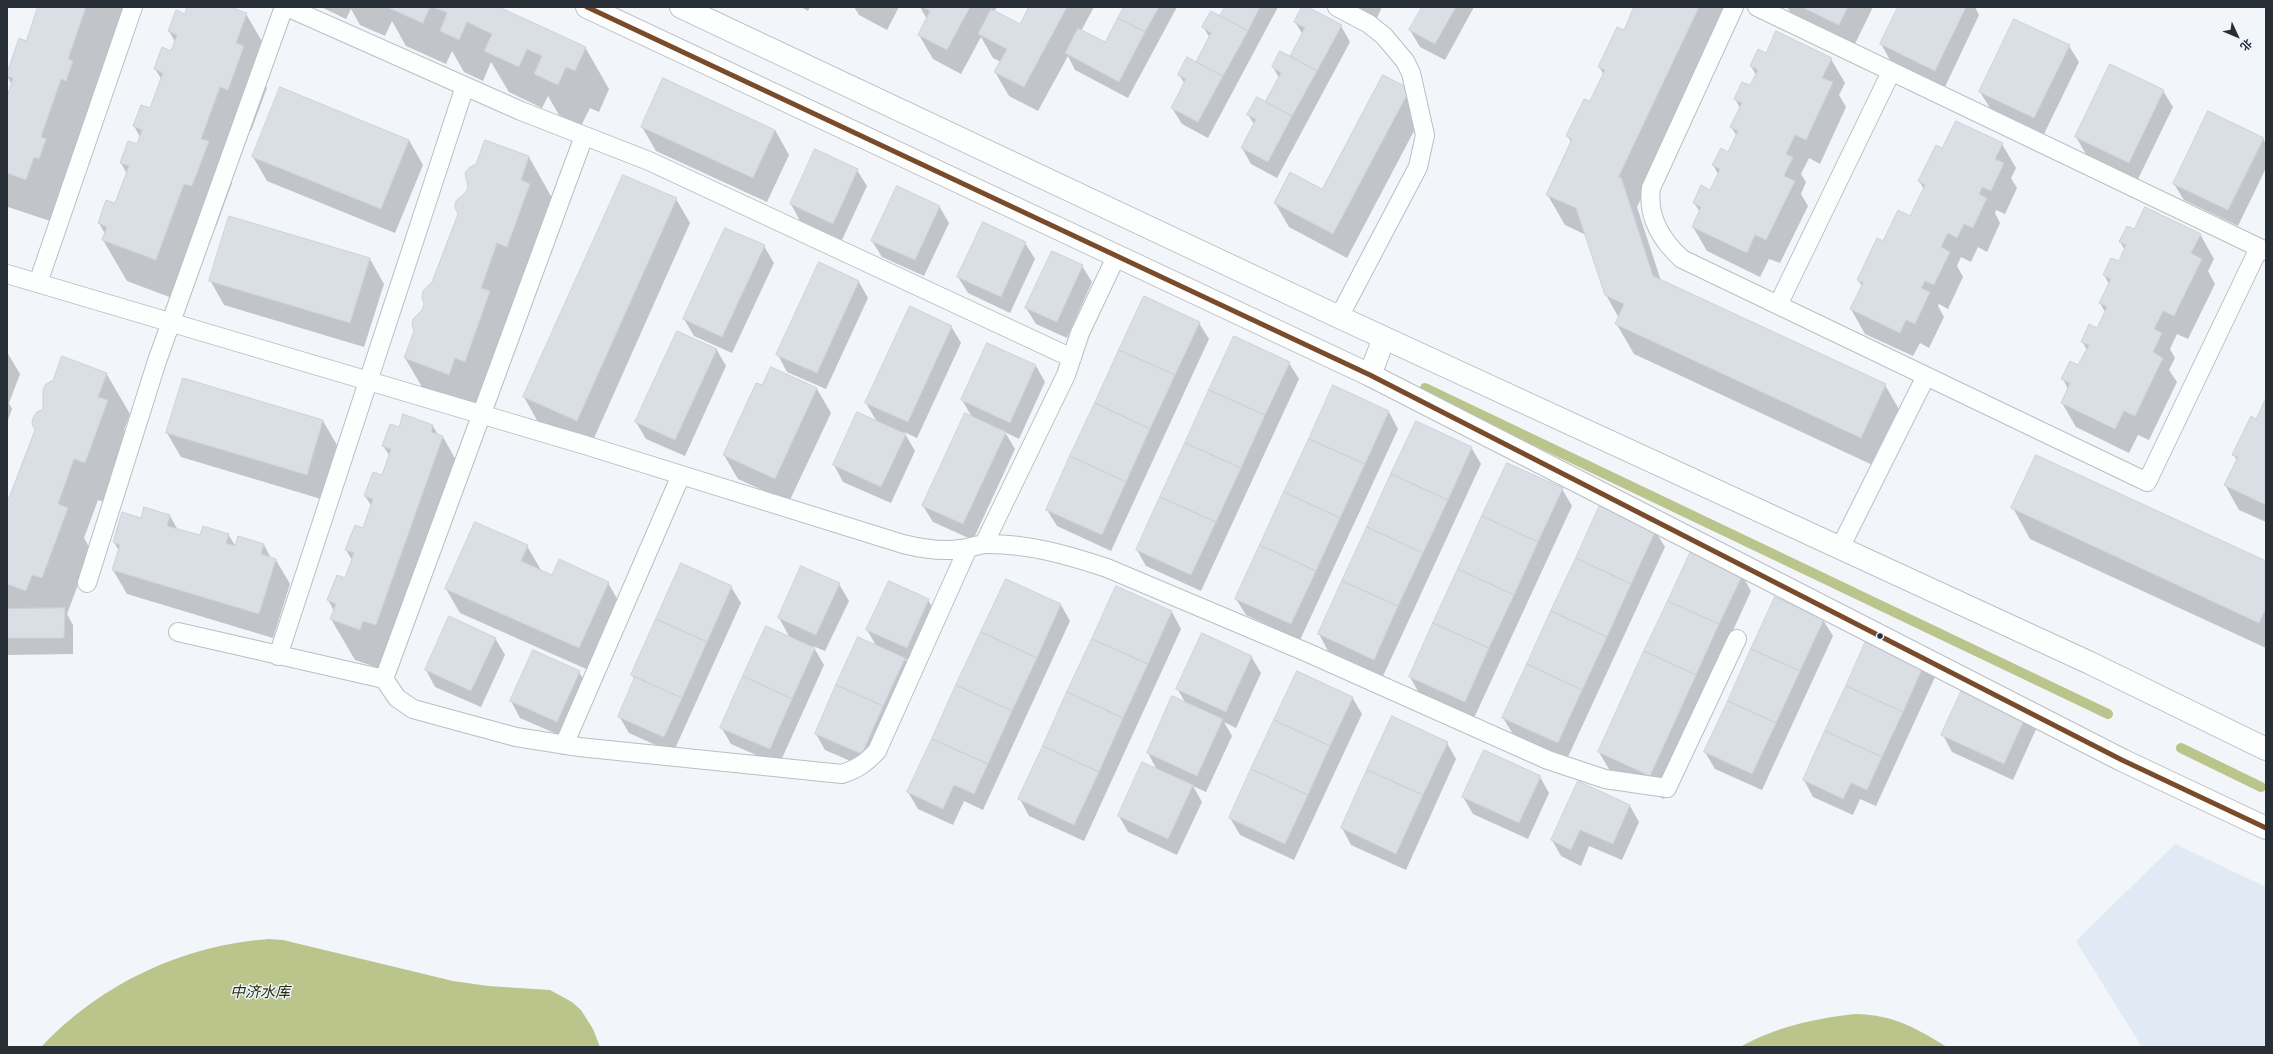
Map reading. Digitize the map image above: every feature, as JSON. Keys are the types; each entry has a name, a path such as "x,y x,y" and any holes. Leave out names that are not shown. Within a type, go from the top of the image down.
{"street":[{"path":"586,7 1370,375 2122,760 2266,828"},
{"path":"694,10 1339,317 2090,663 2266,749"},
{"path":"1370,375 1384,338"}],"lane":[{"path":"38,283 133,7"},
{"path":"87,583 171,322 284,7"},
{"path":"288,7 465,86 584,136 649,161 1072,358"},
{"path":"1337,7 1369,24 1384,36 1405,61 1411,73 1425,135 1418,167 1339,317"},
{"path":"1734,7 1650,188 1651,213 1662,238 1682,259 2146,482 2263,250 1757,7"},
{"path":"1778,305 1891,72"},
{"path":"278,656 465,86"},
{"path":"384,679 584,136"},
{"path":"178,632 384,679 397,698 414,709 516,737 564,745 842,774 855,770 866,763 877,751 976,546 1066,375 1080,333 1116,257"},
{"path":"7,274 481,414 904,544 940,551 976,546 1052,552 1107,568 1306,652 1548,760 1605,779 1636,785 1667,788 1737,639"},
{"path":"1840,548 1926,376"},
{"path":"564,745 681,475"}],"shaded area":[{"path":"2175,844 2266,887 2266,1047 2142,1047 2076,941"}],"water":[{"name":"中济水库","path":"269,939 283,940 453,981 488,986 550,990 572,1002 581,1010 593,1029 600,1047 41,1047 89,1004 116,987 145,972 175,959 205,950 237,943"},
{"path":"1856,1014 1870,1015 1893,1020 1915,1028 1947,1047 1740,1047 1768,1034 1796,1024"}],"building":[{"path":"38,7 86,7 68,59 73,61 66,81 61,79 41,137 46,139 39,159 34,157 26,180 7,173 7,97 13,78 7,76 7,73 19,38 26,41"},
{"path":"187,7 230,7 247,13 236,43 244,46 228,90 220,87 201,139 209,141 192,186 184,184 156,260 102,240 107,227 98,223 106,200 115,203 129,166 120,163 128,141 137,144 142,130 133,126 141,105 150,108 163,73 154,69 162,47 171,51 177,35 168,31 176,10 185,14"},
{"path":"387,7 430,7 423,23"},
{"path":"433,7 499,7 586,47 575,71 566,67 558,85 534,74 542,56 527,49 519,67 484,51 492,34 467,22 459,40 440,31 447,13"},
{"path":"922,7 970,7 947,50 918,35 930,11"},
{"path":"1029,7 1067,7 1024,87 994,72 1007,49 978,34 991,9 1020,24"},
{"path":"1124,7 1159,7 1145,32 1118,18"},
{"path":"1225,7 1260,7 1248,31 1220,16"},
{"path":"1302,7 1308,7 1342,25 1317,71 1290,56 1305,28 1294,22"},
{"path":"1422,7 1456,7 1435,44 1409,30"},
{"path":"1634,7 1699,7 1618,178 1621,177 1653,276 1886,384 1861,438 1615,324 1624,304 1605,295 1576,208 1546,195 1572,139 1566,136 1584,99 1590,101 1605,70 1598,67 1617,27 1624,30"},
{"path":"1802,7 1848,7 1839,25"},
{"path":"1898,7 1966,7 1935,71 1880,44"},
{"path":"1211,11 1248,31 1223,76 1196,62 1211,33 1202,27"},
{"path":"1118,18 1145,32 1119,82 1065,53 1078,28 1105,42"},
{"path":"2014,19 2070,45 2034,118 1979,92"},
{"path":"1776,31 1832,58 1822,78 1833,82 1806,140 1795,135 1786,154 1793,157 1784,176 1795,181 1766,240 1755,235 1747,253 1692,227 1701,207 1693,203 1701,185 1710,190 1720,169 1712,165 1721,148 1728,152 1738,131 1730,127 1742,103 1734,99 1742,82 1750,85 1758,70 1750,66 1758,49 1766,53"},
{"path":"1280,51 1317,71 1292,116 1265,102 1281,73 1272,67"},
{"path":"1187,57 1223,76 1198,122 1171,108 1186,79 1178,75"},
{"path":"2110,64 2164,90 2129,163 2075,137"},
{"path":"1383,75 1410,89 1333,234 1274,203 1290,172 1322,189"},
{"path":"663,78 775,130 753,178 641,127"},
{"path":"280,87 409,140 381,209 252,157"},
{"path":"1257,97 1292,116 1268,162 1241,148 1256,119 1247,115"},
{"path":"2208,111 2264,138 2228,210 2173,184"},
{"path":"1956,121 2003,143 1995,159 2004,163 1991,191 1982,187 1979,194 1987,198 1973,228 1964,224 1957,238 1948,233 1941,247 1950,252 1934,285 1925,281 1921,288 1930,292 1915,324 1906,320 1900,333 1850,309 1863,283 1857,280 1877,238 1883,241 1898,210 1910,216 1925,185 1918,181 1936,145 1942,148"},
{"path":"485,140 529,156 521,180 530,184 507,247 497,243 481,288 490,291 465,362 455,358 449,375 404,358 414,331 412,325 413,319 422,310 424,304 422,298 423,291 432,282 458,214 455,208 456,201 466,192 468,187 465,173 470,167 476,164"},
{"path":"815,149 858,169 833,224 790,204"},
{"path":"623,175 677,198 577,421 523,397"},
{"path":"897,186 940,206 915,260 871,241"},
{"path":"2145,207 2201,234 2191,253 2202,259 2174,316 2163,311 2154,329 2162,333 2153,352 2163,358 2135,416 2124,411 2115,429 2061,403 2070,383 2061,379 2070,361 2078,365 2089,345 2081,342 2089,324 2097,328 2107,307 2099,303 2111,279 2103,275 2111,258 2119,261 2126,245 2119,242 2127,226 2134,229"},
{"path":"229,216 370,258 350,323 209,281"},
{"path":"983,222 1026,242 1001,297 957,277"},
{"path":"725,228 765,245 722,337 683,319"},
{"path":"1052,251 1083,265 1057,322 1025,308"},
{"path":"819,262 859,281 817,373 776,355"},
{"path":"1144,296 1200,322 1175,375 1119,350"},
{"path":"910,306 952,326 908,422 865,403"},
{"path":"677,331 717,349 675,440 635,422"},
{"path":"1234,336 1290,362 1265,415 1209,390"},
{"path":"987,343 1036,365 1010,423 961,400"},
{"path":"1119,350 1175,375 1150,429 1095,403"},
{"path":"62,356 107,373 98,397 108,400 85,463 74,459 58,504 68,508 42,578 32,575 26,591 7,584 7,500 35,430 32,424 33,418 37,412 43,409 43,390 46,384 53,380"},
{"path":"771,367 817,388 775,479 723,455 756,383 762,385"},
{"path":"183,378 323,420 307,475 166,433"},
{"path":"1333,385 1389,411 1365,464 1309,439"},
{"path":"1209,390 1265,415 1241,468 1185,443"},
{"path":"2266,398 2266,505 2224,485 2238,457 2232,455 2251,416 2256,419"},
{"path":"1095,403 1150,429 1126,482 1070,456"},
{"path":"857,412 906,434 881,487 833,465"},
{"path":"965,413 1006,432 963,524 922,506"},
{"path":"403,414 433,425 431,432 443,436 376,625 363,621 360,630 330,619 336,604 327,600 337,575 345,578 354,553 345,550 355,525 363,528 373,499 364,496 373,472 382,475 391,449 382,446 390,424 399,427"},
{"path":"1416,421 1472,447 1448,500 1391,474"},
{"path":"1309,439 1365,464 1340,518 1284,492"},
{"path":"1185,443 1241,468 1216,522 1160,497"},
{"path":"2036,455 2266,561 2266,608 2259,623 2011,508"},
{"path":"1070,456 1126,482 1102,535 1046,510"},
{"path":"1507,463 1563,488 1538,542 1482,516"},
{"path":"1391,474 1448,500 1423,553 1367,527"},
{"path":"1284,492 1340,518 1316,571 1260,545"},
{"path":"1160,497 1216,522 1191,575 1136,550"},
{"path":"1600,505 1656,530 1631,584 1576,558"},
{"path":"144,507 170,515 167,526 200,535 203,526 229,534 226,543 235,546 238,536 264,544 261,554 276,559 259,614 112,570 120,545 113,542 122,512 141,518"},
{"path":"1482,516 1538,542 1514,595 1458,569"},
{"path":"475,522 528,545 521,561 552,575 559,559 609,582 579,648 445,589"},
{"path":"1367,527 1423,553 1398,606 1342,581"},
{"path":"1260,545 1316,571 1291,624 1235,599"},
{"path":"1691,551 1743,574 1719,624 1668,601"},
{"path":"1576,558 1631,584 1607,637 1551,611"},
{"path":"681,563 732,586 707,642 656,619"},
{"path":"801,566 840,583 816,635 778,618"},
{"path":"1458,569 1514,595 1489,648 1433,623"},
{"path":"1006,579 1061,604 1037,658 981,632"},
{"path":"889,581 929,599 907,648 866,630"},
{"path":"1342,581 1398,606 1374,660 1318,634"},
{"path":"1116,586 1172,611 1148,664 1092,639"},
{"path":"1775,597 1824,619 1800,671 1751,649"},
{"path":"1668,601 1719,624 1696,675 1644,651"},
{"path":"65,608 64,638 7,638 7,609"},
{"path":"1551,611 1607,637 1582,690 1527,664"},
{"path":"449,616 496,638 471,691 425,670"},
{"path":"656,619 707,642 682,698 631,675"},
{"path":"1433,623 1489,648 1465,702 1409,677"},
{"path":"766,626 815,648 792,699 743,676"},
{"path":"981,632 1037,658 1012,711 956,685"},
{"path":"1202,633 1252,656 1226,712 1176,689"},
{"path":"1869,634 1926,660 1903,712 1846,686"},
{"path":"858,637 905,658 883,706 836,685"},
{"path":"1092,639 1148,664 1123,718 1067,692"},
{"path":"1751,649 1800,671 1776,723 1728,701"},
{"path":"533,650 580,671 557,722 510,701"},
{"path":"1644,651 1696,675 1650,776 1598,752"},
{"path":"1527,664 1582,690 1558,743 1502,718"},
{"path":"1297,671 1353,697 1330,746 1274,720"},
{"path":"743,676 792,699 770,749 720,728"},
{"path":"635,677 682,698 664,737 618,717"},
{"path":"1967,679 2030,707 2004,764 1941,735"},
{"path":"836,685 883,706 862,754 815,734"},
{"path":"956,685 1012,711 988,764 932,739"},
{"path":"1846,686 1903,712 1882,757 1825,731"},
{"path":"1067,692 1123,718 1099,772 1043,746"},
{"path":"1172,696 1223,719 1197,776 1147,753"},
{"path":"1728,701 1776,723 1752,774 1704,752"},
{"path":"1392,716 1448,742 1423,795 1367,770"},
{"path":"1274,720 1330,746 1308,795 1251,769"},
{"path":"1825,731 1882,757 1867,790 1851,783 1843,799 1803,780"},
{"path":"932,739 988,764 974,794 954,785 943,809 907,792"},
{"path":"1043,746 1099,772 1074,825 1018,799"},
{"path":"1484,750 1541,776 1519,823 1462,797"},
{"path":"1142,762 1193,785 1168,839 1118,816"},
{"path":"1251,769 1308,795 1285,844 1229,818"},
{"path":"1367,770 1423,795 1396,854 1341,828"},
{"path":"1578,781 1630,805 1613,844 1580,830 1571,850 1551,840"}],"waterway":[{"path":"1425,388 2108,714"},
{"path":"2181,748 2261,787"}],"transit line":[{"path":"587,7 1370,375 2122,760 2266,828"}]}
